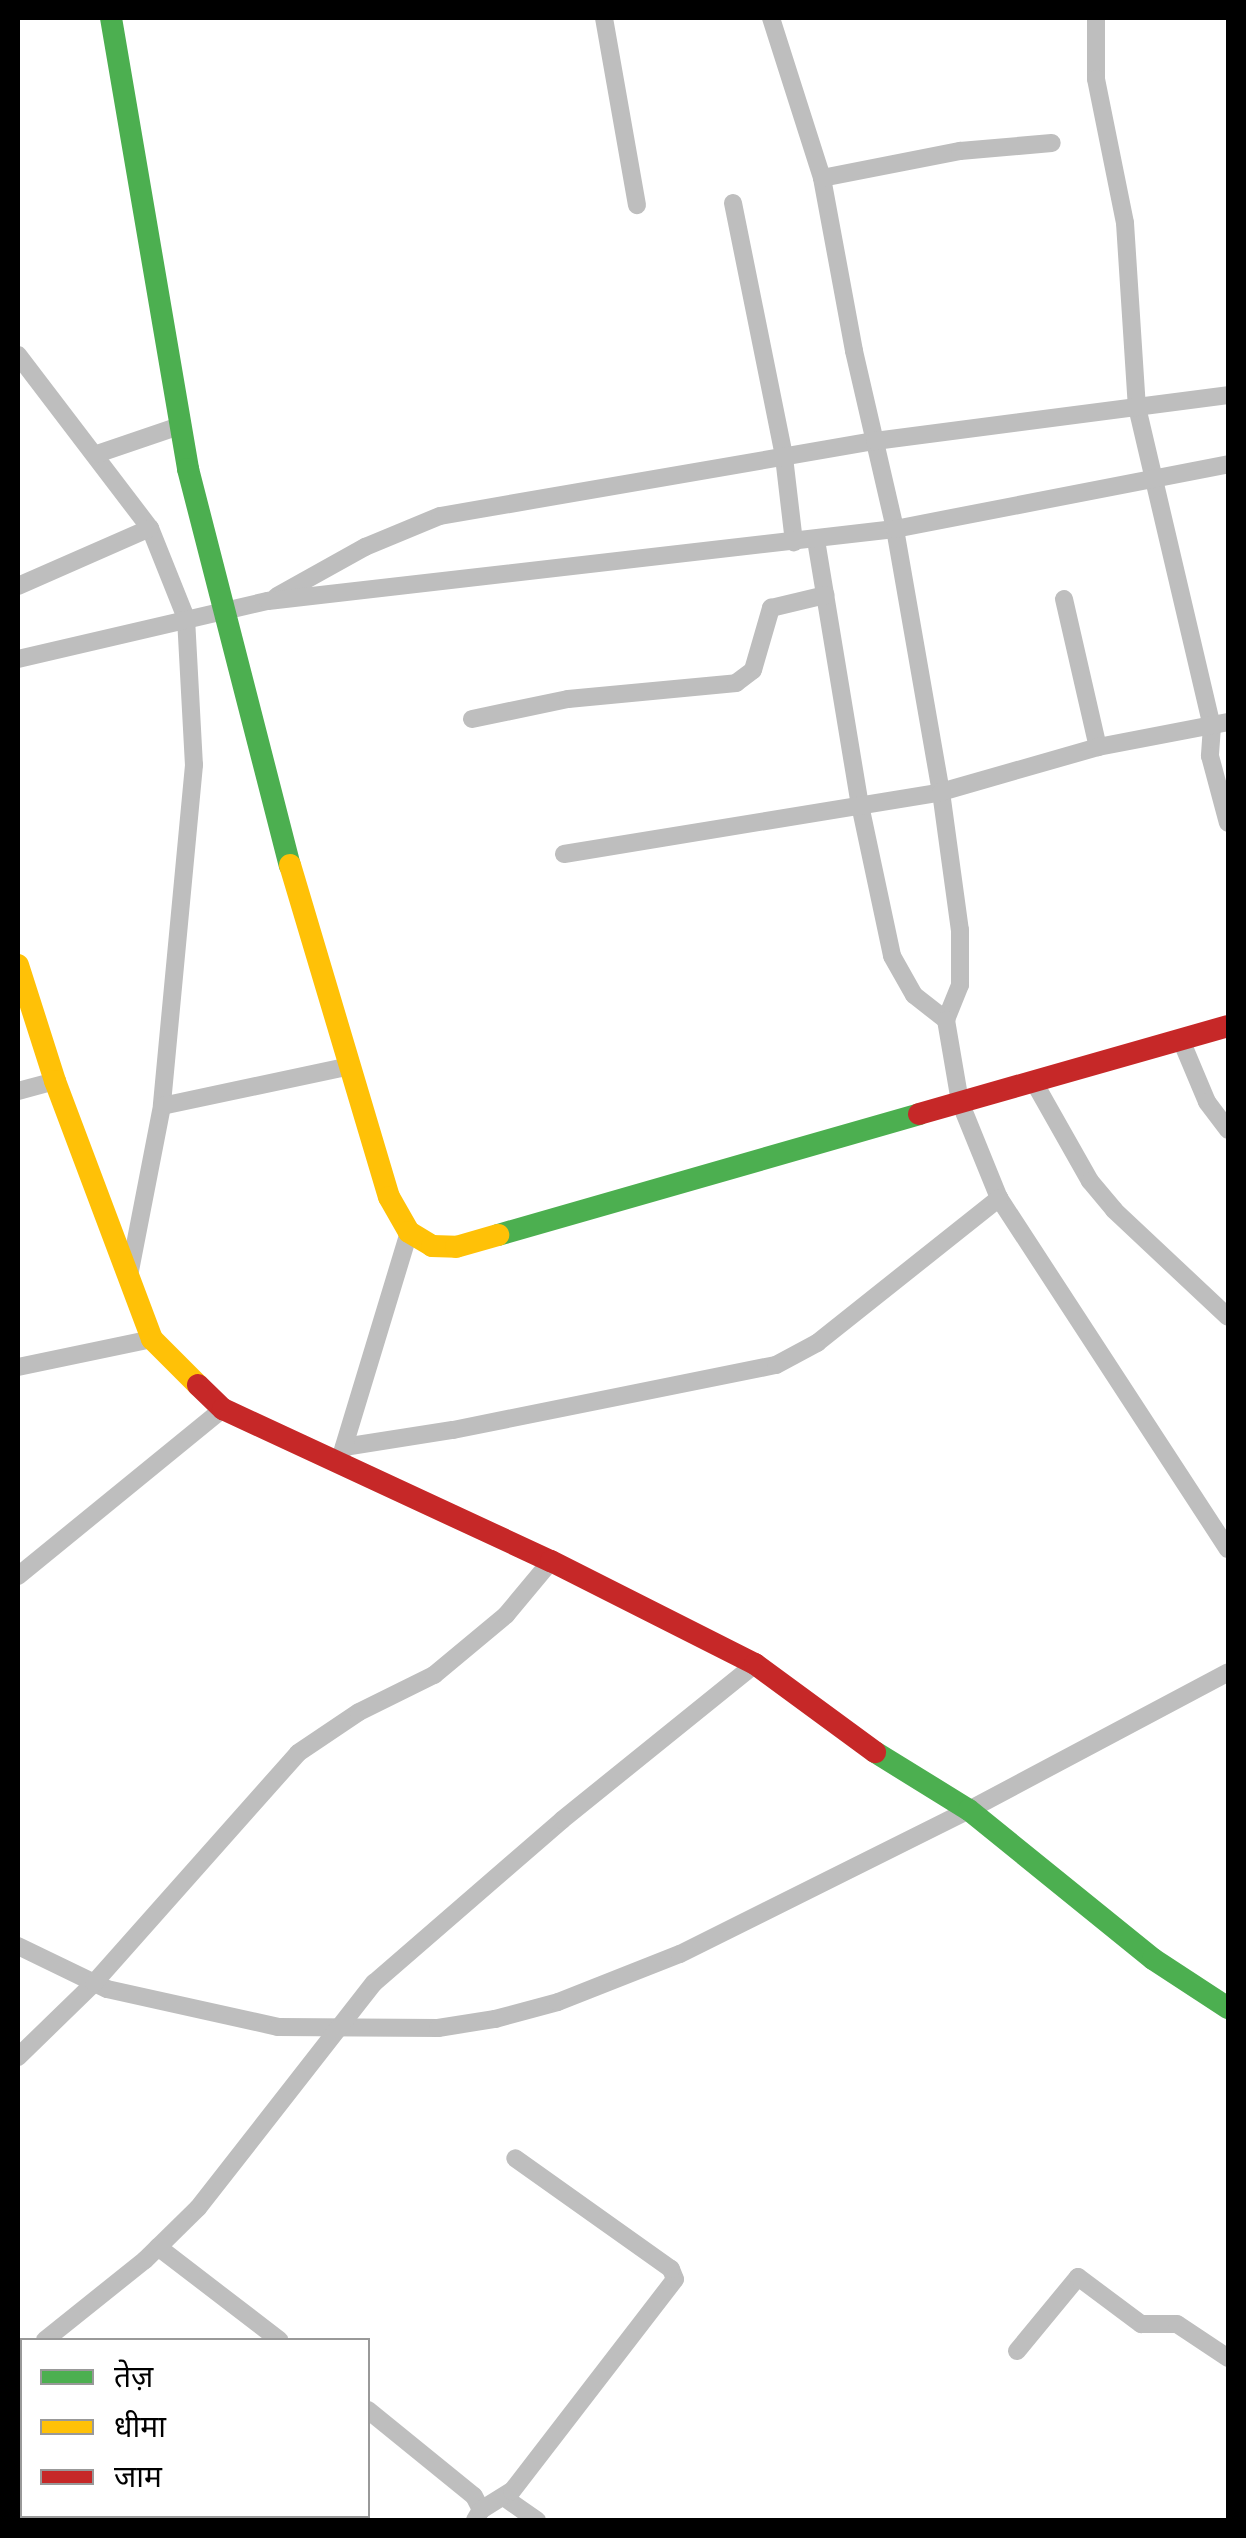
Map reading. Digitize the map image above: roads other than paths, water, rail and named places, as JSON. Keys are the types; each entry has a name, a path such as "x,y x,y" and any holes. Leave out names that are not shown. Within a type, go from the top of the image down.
{"street":[{"path":"111,18 182,425 222,612 268,794 389,1197 410,1232 432,1246 456,1247 1228,1026"},
{"path":"604,18 637,206"},
{"path":"770,18 822,178 895,529 941,792 960,930 960,985 946,1020 960,1102 999,1198 1228,1549"},
{"path":"1096,18 1096,79 1125,224 1137,408 1220,724 1210,756 1228,822"},
{"path":"822,178 960,151 1052,143"},
{"path":"733,202 784,456 794,542"},
{"path":"18,355 150,528 186,618 194,765 162,1106 130,1271"},
{"path":"268,601 365,547 440,516 874,441 1228,395"},
{"path":"96,454 182,425"},
{"path":"18,660 268,601 895,529 1228,464"},
{"path":"18,586 150,528"},
{"path":"816,540 860,805 892,956 914,996 946,1020"},
{"path":"472,719 568,699 736,682 752,670 771,608 825,595"},
{"path":"1064,599 1098,747"},
{"path":"564,854 941,792 1098,747 1220,724"},
{"path":"18,965 55,1081 130,1271 152,1339 223,1409 341,1456 755,1664 882,1757 969,1810 1123,1935 1228,2008"},
{"path":"1182,1040 1207,1102 1228,1130"},
{"path":"162,1106 350,1066"},
{"path":"18,1091 55,1081"},
{"path":"1034,1082 1090,1182 1114,1210 1228,1317"},
{"path":"341,1456 776,1365 817,1343 999,1198"},
{"path":"341,1456 410,1232"},
{"path":"18,1367 152,1339"},
{"path":"18,1576 223,1409"},
{"path":"18,2057 94,1983 298,1753 358,1712 434,1675 506,1615 550,1561"},
{"path":"47,2338 158,2248 198,2208 374,1983 562,1820 755,1664"},
{"path":"18,1946 94,1983 278,2027 438,2028 558,2002 680,1954 969,1810 1228,1672"},
{"path":"370,2412 474,2496 478,2515 505,2498 675,2279 671,2268 515,2158"},
{"path":"158,2248 276,2338"},
{"path":"1017,2351 1078,2276 1141,2324 1178,2324 1228,2358"},
{"path":"505,2498 538,2520"}]}
